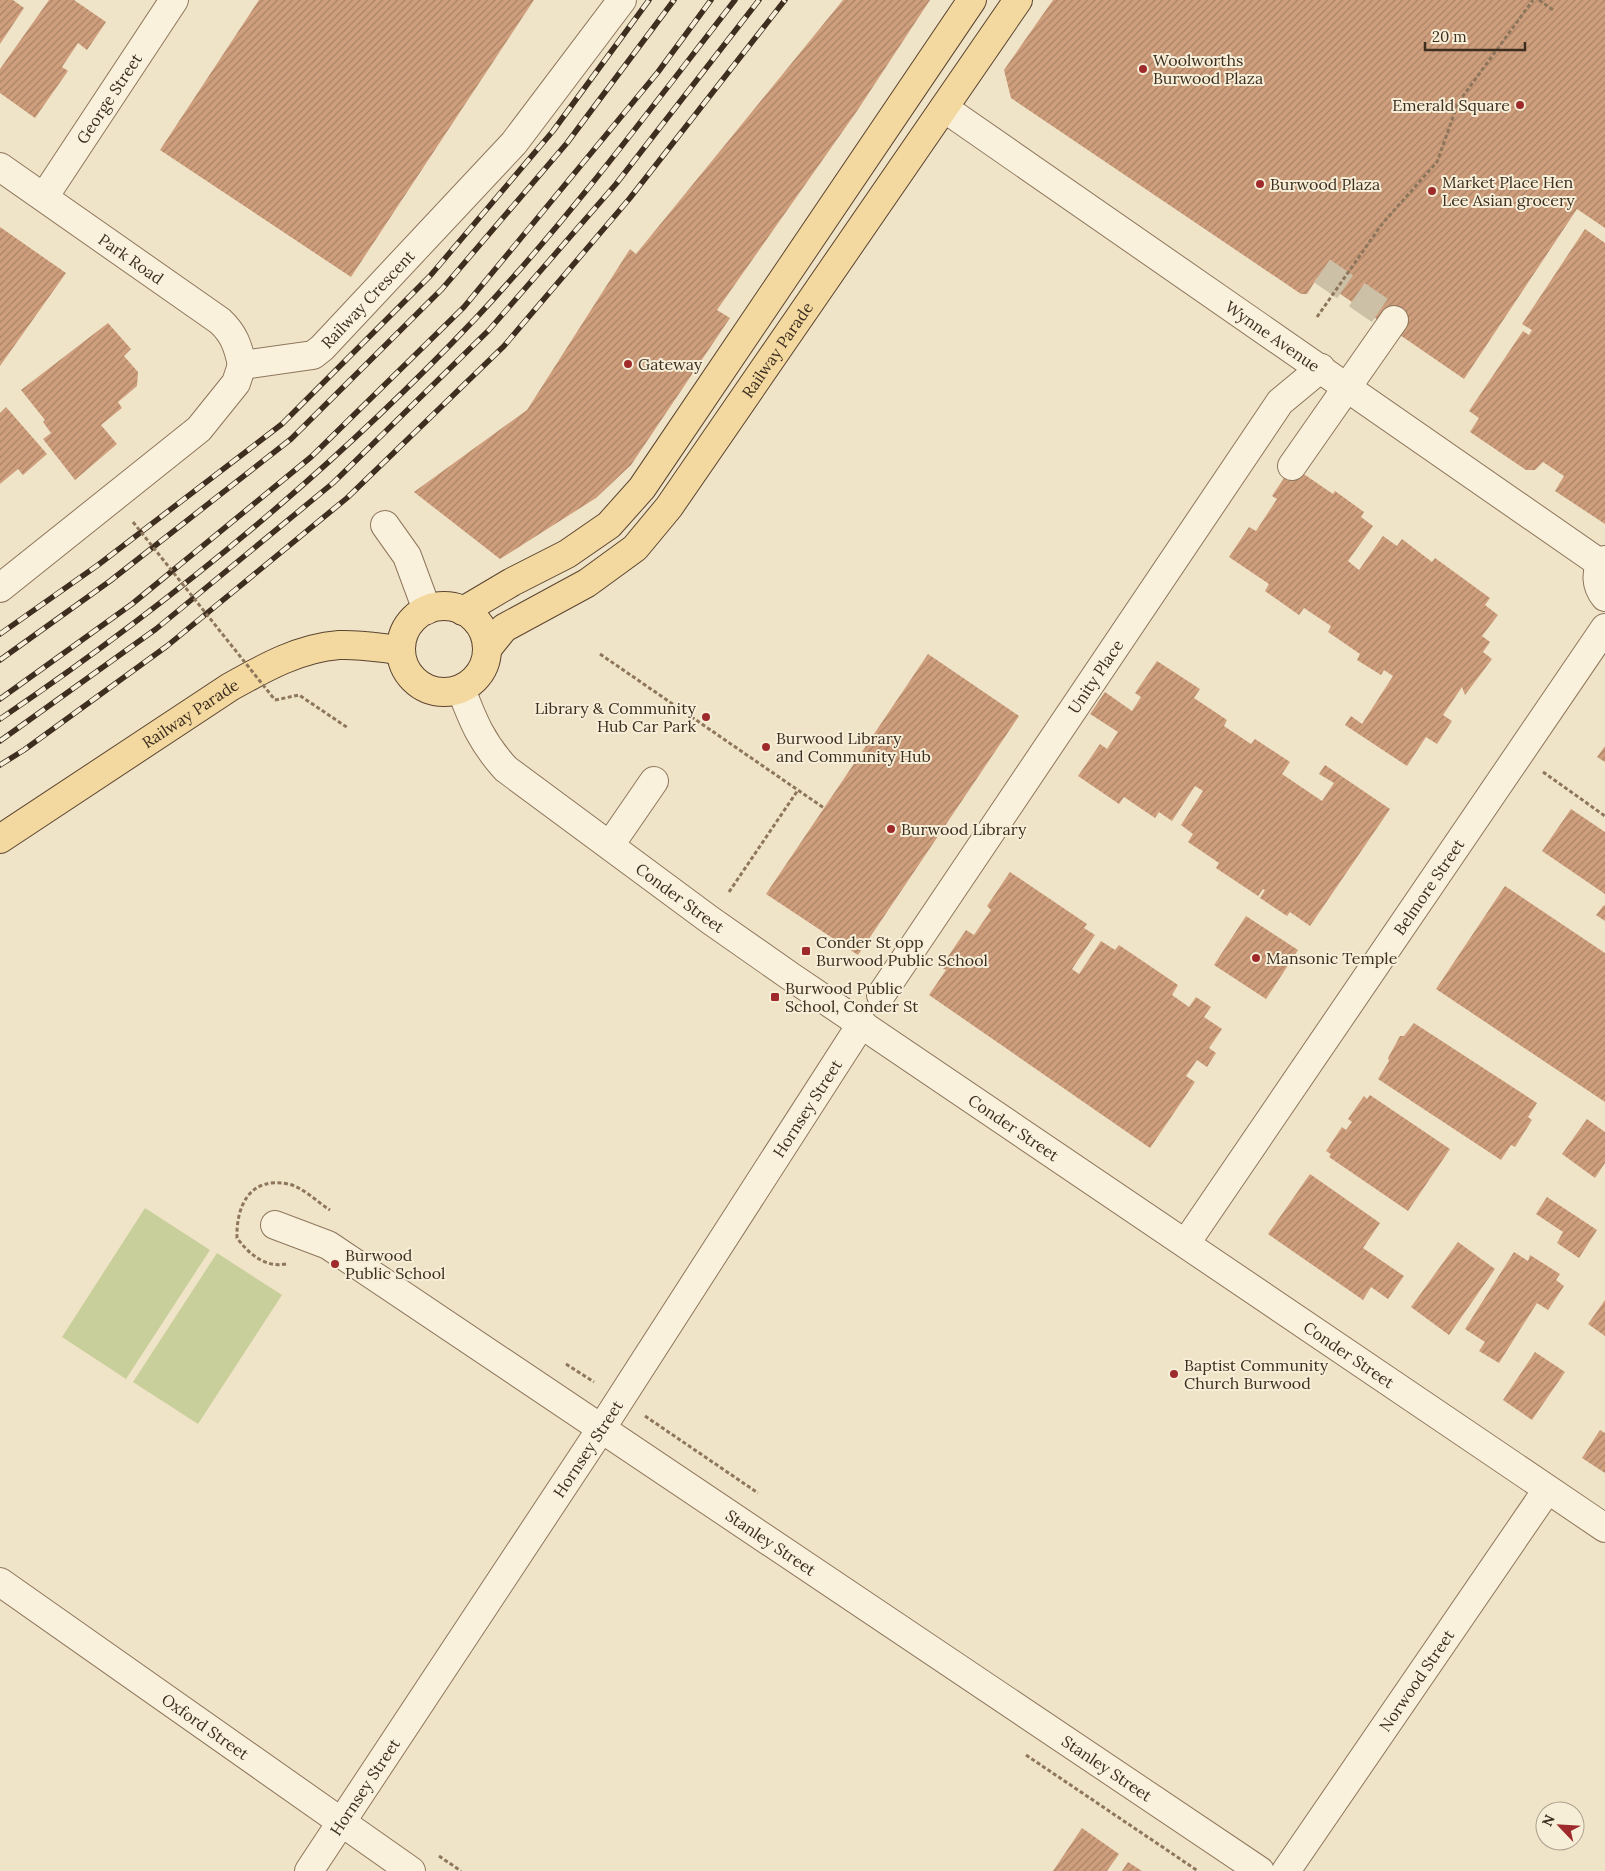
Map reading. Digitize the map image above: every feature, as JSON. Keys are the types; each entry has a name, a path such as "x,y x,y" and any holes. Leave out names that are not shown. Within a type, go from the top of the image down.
{"main road":[{"name":"Railway Parade","path":"463,610 567,554 608,525 642,488 972,0"},
{"name":"Railway Parade","path":"487,649 504,628 587,583 635,548 669,507 1018,0"},
{"path":"449,606 463,610 475,618 484,633 487,649 484,666 474,679 460,689 447,692 433,691 420,686 410,676 403,664 401,650 403,635 410,623 427,610 449,606"},
{"name":"Railway Parade","path":"0,839 230,687 268,666 303,652 339,645 401,650"}],"street":[{"name":"George Street","path":"44,197 174,0"},
{"name":"Railway Crescent","path":"242,365 313,355 322,348 514,143 622,0"},
{"name":"Wynne Avenue","path":"944,108 1603,562"},
{"name":"Park Road","path":"0,167 220,321 230,331 238,344 242,365"},
{"path":"1292,466 1394,320"},
{"path":"0,588 199,429 236,383 242,365"},
{"name":"Unity Place","path":"881,995 1280,402 1321,368"},
{"path":"385,525 407,556 427,610"},
{"path":"1603,562 1597,580 1599,589 1605,597"},
{"name":"Belmore Street","path":"1186,1243 1605,628"},
{"name":"Conder Street","path":"460,689 474,725 488,749 506,769 710,920 1605,1528"},
{"path":"610,845 654,781"},
{"name":"Hornsey Street","path":"308,1871 601,1429 862,1023"},
{"name":"Stanley Street","path":"275,1225 328,1245 1260,1871"},
{"name":"Norwood Street","path":"1286,1871 1547,1490"},
{"name":"Oxford Street","path":"0,1582 340,1823 411,1871"}],"path":[{"path":"1317,318 1382,224 1437,162 1458,103 1533,0"},
{"path":"1539,0 1553,10"},
{"path":"133,522 276,700 299,695 348,728"},
{"path":"600,654 824,808"},
{"path":"1543,771 1605,816"},
{"path":"728,892 798,790"},
{"path":"289,1263 279,1265 266,1262 249,1253 237,1238 238,1221 245,1198 258,1187 288,1184 300,1188 331,1211"},
{"path":"563,1362 596,1384"},
{"path":"637,1411 761,1495"}],"green space":[{"path":"145,1208 210,1250 126,1379 62,1337"},
{"path":"217,1253 282,1295 198,1424 133,1382"}],"building":[{"path":"0,0 13,0 24,8 0,44"},
{"path":"49,0 74,0 106,22 87,50 78,43 62,67 68,71 35,118 0,93 0,69"},
{"path":"259,0 534,0 351,277 160,150"},
{"path":"843,0 930,0 857,111 717,310 730,318 631,465 596,498 500,559 414,492 527,410 630,249 636,254"},
{"path":"1053,0 1605,0 1605,228 1577,209 1464,379 1317,278 1307,294 1301,294 1011,98 1004,70"},
{"path":"0,227 66,273 0,366"},
{"path":"1585,229 1605,243 1605,524 1555,491 1564,476 1543,462 1535,470 1526,470 1470,432 1479,418 1469,411 1523,331 1529,335 1532,330 1522,324"},
{"path":"108,323 131,349 124,356 138,372 137,386 118,402 122,408 101,425 117,444 75,480 43,439 51,433 43,422 45,420 21,390"},
{"path":"6,407 47,454 23,475 18,469 0,484 0,413"},
{"path":"1292,466 1333,494 1335,491 1364,512 1361,517 1373,526 1348,561 1359,570 1383,536 1397,546 1402,539 1432,562 1435,558 1490,598 1485,605 1498,615 1482,636 1490,642 1483,652 1492,659 1465,695 1462,687 1443,715 1452,721 1437,744 1426,737 1407,766 1345,725 1351,716 1362,724 1393,676 1384,670 1381,675 1357,660 1360,654 1328,632 1331,626 1304,608 1299,615 1265,591 1269,584 1229,557 1249,527 1256,531 1277,499 1272,496"},
{"path":"928,654 1019,716 858,955 766,894"},
{"path":"1157,661 1200,689 1194,698 1227,720 1224,726 1251,744 1255,739 1290,762 1282,774 1322,801 1334,783 1319,774 1325,765 1390,809 1310,926 1290,912 1287,916 1260,898 1265,890 1263,889 1258,896 1216,868 1219,863 1188,842 1193,834 1181,825 1203,791 1195,786 1172,821 1159,812 1155,818 1124,797 1119,804 1078,776 1100,744 1107,749 1118,732 1090,714 1105,692 1132,711 1141,697 1135,693"},
{"path":"1605,746 1605,762 1597,757"},
{"path":"1571,809 1605,832 1605,894 1542,851"},
{"path":"1010,872 1087,924 1084,928 1095,935 1072,969 1079,974 1101,941 1115,950 1119,945 1178,985 1172,995 1189,1007 1196,997 1211,1007 1204,1017 1222,1029 1209,1048 1216,1053 1207,1067 1197,1060 1186,1076 1195,1082 1150,1148 929,995 946,970 941,967 966,930 974,935 991,910 987,906"},
{"path":"1505,886 1605,953 1605,1102 1436,989"},
{"path":"1605,906 1605,921 1596,915"},
{"name":"Mansonic Temple","path":"1246,916 1298,950 1266,999 1214,965"},
{"path":"1414,1023 1537,1103 1528,1117 1532,1120 1515,1147 1511,1145 1501,1160 1378,1079 1389,1061 1388,1058 1400,1036 1404,1036"},
{"path":"1370,1095 1450,1149 1408,1211 1329,1157 1331,1154 1326,1151 1342,1127 1346,1130 1352,1122 1348,1119 1364,1096 1367,1099"},
{"path":"1587,1119 1605,1132 1605,1163 1595,1178 1562,1154"},
{"path":"1310,1174 1380,1223 1363,1248 1404,1276 1388,1299 1371,1287 1363,1300 1268,1234"},
{"path":"1547,1197 1597,1230 1579,1258 1557,1243 1563,1232 1536,1214"},
{"path":"1458,1242 1495,1269 1449,1335 1411,1307"},
{"path":"1514,1252 1528,1261 1530,1255 1560,1274 1556,1280 1564,1286 1548,1310 1537,1303 1499,1363 1479,1351 1485,1342 1465,1329"},
{"path":"1605,1300 1605,1336 1588,1324"},
{"path":"1535,1352 1565,1372 1532,1420 1503,1400"},
{"path":"1600,1430 1605,1433 1605,1473 1582,1458"},
{"path":"1082,1828 1119,1854 1107,1871 1053,1871"},
{"path":"1128,1862 1142,1871 1122,1871"}],"tunnel":[{"path":"1322,271 1394,320"}],"railway":[{"path":"0,634 98,565 282,424 430,276 553,131 649,0"},
{"path":"0,660 110,581 291,439 442,289 567,143 674,0"},
{"path":"0,699 132,604 311,457 464,307 658,72 711,0"},
{"path":"0,719 126,629 248,532 308,481 422,374 476,318 544,242 735,0"},
{"path":"0,741 156,629 333,483 489,330 616,184 759,0"},
{"path":"0,765 24,750 167,646 347,498 504,346 630,198 785,0"}],"place":[{"name":"Woolworths Burwood Plaza","path":"1143,69"},
{"name":"Emerald Square","path":"1520,105"},
{"name":"Burwood Plaza","path":"1260,184"},
{"name":"Market Place Hen Lee Asian grocery","path":"1432,191"},
{"name":"Gateway","path":"628,364"},
{"name":"Library & Community Hub Car Park","path":"706,717"},
{"name":"Burwood Library and Community Hub","path":"766,747"},
{"name":"Burwood Library","path":"891,829"},
{"name":"Conder St opp Burwood Public School","path":"806,951"},
{"name":"Mansonic Temple","path":"1256,958"},
{"name":"Burwood Public School, Conder St","path":"775,997"},
{"name":"Burwood Public School","path":"335,1264"},
{"name":"Baptist Community Church Burwood","path":"1174,1374"}]}
